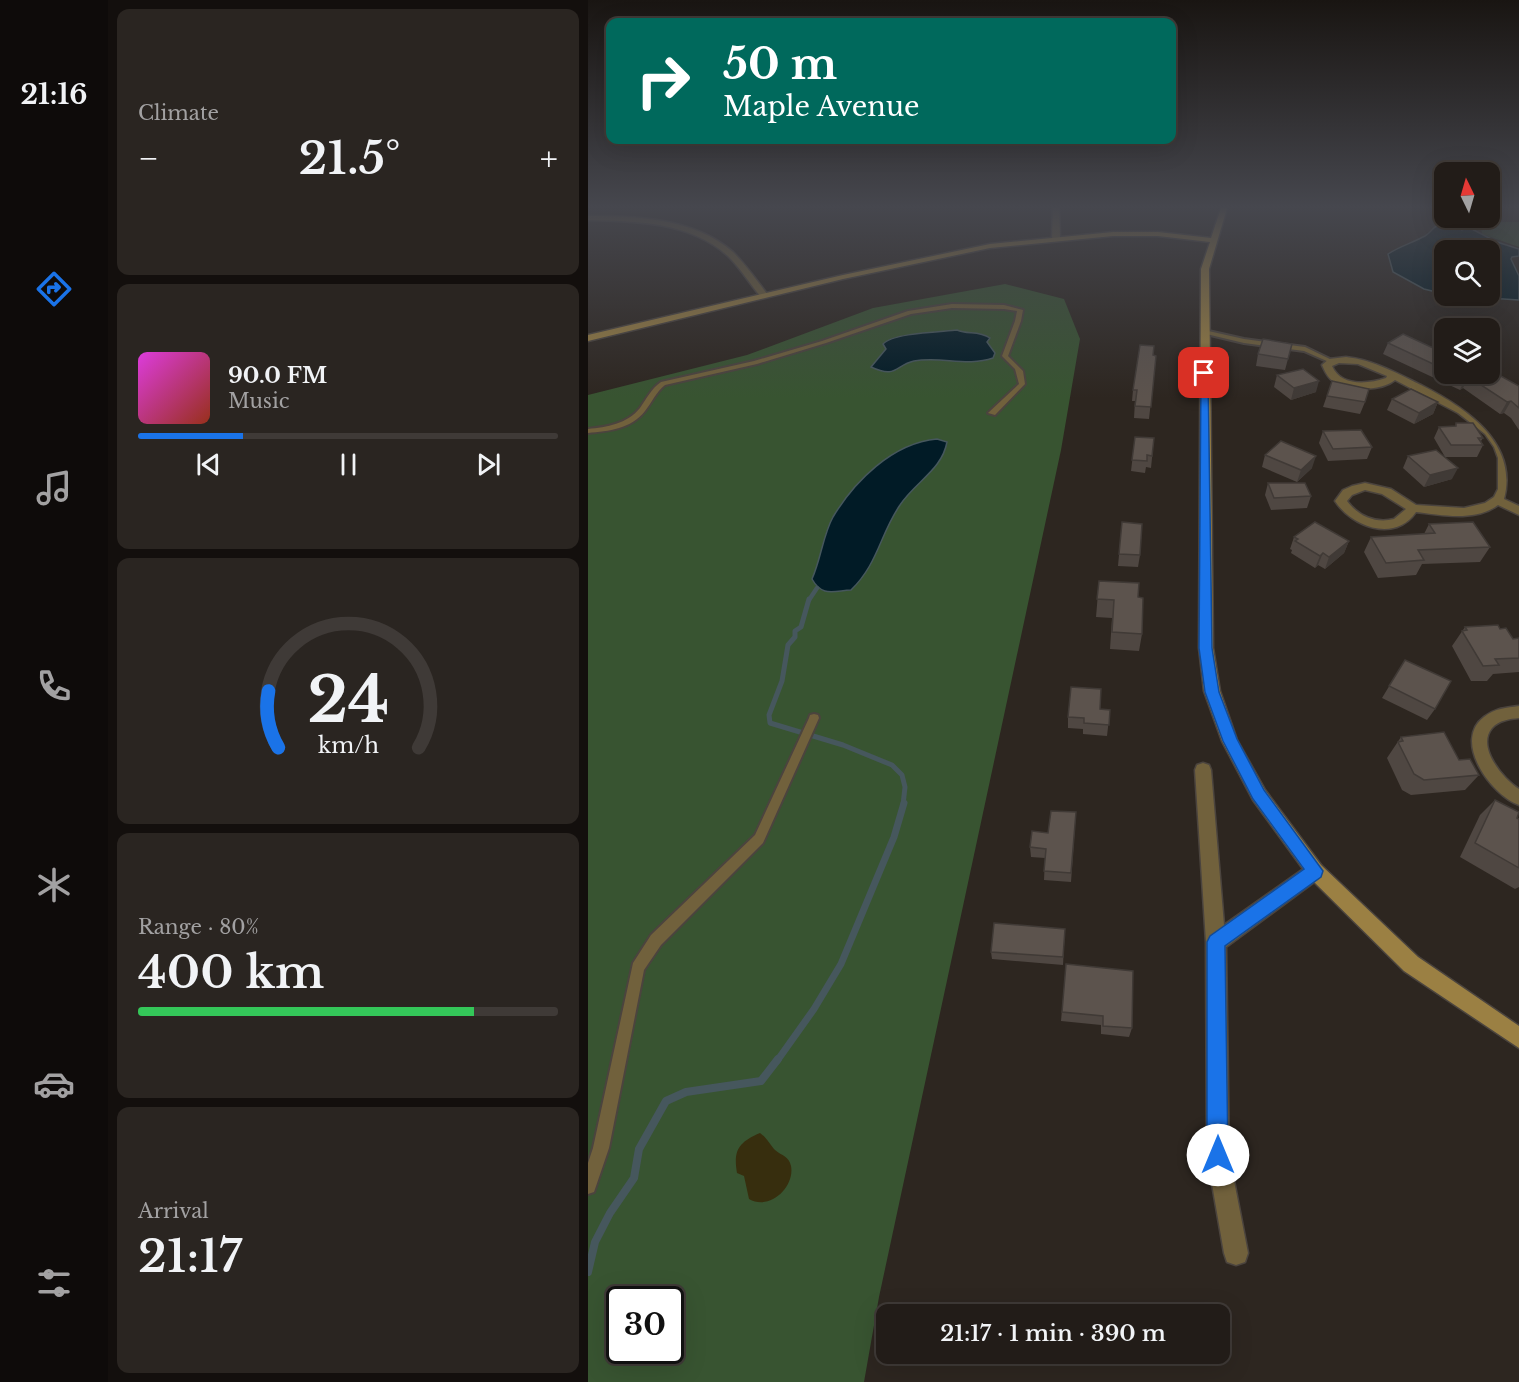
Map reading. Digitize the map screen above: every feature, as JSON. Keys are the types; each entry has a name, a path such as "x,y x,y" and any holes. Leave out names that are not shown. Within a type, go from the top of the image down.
{"street":[{"path":"743,269 765,295"},
{"path":"588,338 879,269"},
{"path":"1205,269 1206,648 1212,692 1230,741 1258,795 1315,871 1411,964 1519,1038"},
{"path":"1392,375 1390,380 1379,384 1344,383 1328,372 1327,365 1330,361 1354,360 1392,375 1460,412 1482,426 1491,435 1506,463 1504,490 1498,501 1489,507 1469,512 1413,508 1392,494 1364,487 1352,489 1344,494 1341,501 1345,510 1355,518 1384,525 1396,524 1407,518 1413,508"},
{"path":"1498,501 1519,511"},
{"path":"1519,712 1491,719 1480,733 1481,756 1492,774 1512,795 1519,798"},
{"path":"1203,770 1216,942 1218,1155 1236,1252"},
{"path":"1216,942 1315,871"}],"lane":[{"path":"588,431 621,425 639,413 653,390 663,383 755,363 910,312 952,306 1004,307 1020,310 1005,356 1018,366 1022,373 1022,384 992,413"},
{"path":"1204,332 1244,341 1282,344 1305,349 1330,361"},
{"path":"588,1186 601,1148 638,968 656,940 759,839 810,727"}],"green space":[{"path":"1005,284 1064,299 1080,339 1061,450 876,1304 864,1382 588,1382 588,395 747,355 873,308"}],"sand":[{"path":"760,1133 775,1150 787,1158 791,1166 789,1182 785,1189 773,1199 765,1202 749,1199 744,1176 737,1173 736,1165 737,1153 742,1144"}],"water":[{"path":"1392,269 1434,269 1434,292 1424,289"},
{"path":"1500,269 1516,269 1519,276 1519,300 1500,299"},
{"path":"957,330 990,338 987,342 995,353 993,358 973,362 914,361 886,372 871,367 886,349 883,344 888,340 906,335"},
{"path":"937,439 947,442 940,460 900,505 860,580 851,590 828,592 816,585 812,579 827,531 833,517 852,491 876,466 890,456 920,442"}],"building":[{"path":"1403,334 1434,348 1434,364 1388,343"},
{"path":"1263,339 1292,344 1288,359 1258,354"},
{"path":"1140,345 1154,346 1153,355 1156,356 1151,407 1135,406 1137,390 1133,390"},
{"path":"1303,369 1319,381 1294,388 1277,375"},
{"path":"1500,376 1519,386 1519,408 1511,401 1507,402 1480,384 1500,384"},
{"path":"1332,381 1369,389 1365,402 1327,396"},
{"path":"1411,389 1438,402 1419,413 1392,399"},
{"path":"1456,423 1473,423 1483,438 1478,438 1483,445 1451,445 1439,427 1456,426"},
{"path":"1361,430 1372,447 1333,449 1323,431"},
{"path":"1135,437 1154,438 1152,456 1147,455 1147,461 1132,460"},
{"path":"1281,441 1316,456 1301,470 1265,455"},
{"path":"1436,450 1458,468 1430,475 1408,456"},
{"path":"1268,483 1305,483 1311,496 1274,498"},
{"path":"1122,522 1142,524 1140,555 1119,554"},
{"path":"1315,522 1349,541 1329,557 1323,553 1320,556 1295,541 1298,539 1294,537"},
{"path":"1473,522 1490,547 1418,550 1424,560 1386,563 1371,537 1435,533 1429,524"},
{"path":"1099,581 1139,583 1138,597 1143,598 1142,634 1112,632 1114,600 1097,599"},
{"path":"1498,625 1500,629 1506,628 1513,639 1519,638 1519,658 1495,659 1499,665 1483,666 1462,631 1467,630 1465,627"},
{"path":"1405,660 1451,681 1435,709 1389,686"},
{"path":"1071,687 1101,689 1100,709 1110,710 1109,725 1084,723 1084,718 1068,717"},
{"path":"1444,732 1459,760 1470,759 1479,775 1424,780 1414,774 1398,742 1403,741 1401,737"},
{"path":"1495,800 1519,812 1517,818 1519,819 1519,868 1475,843"},
{"path":"1051,811 1076,812 1071,873 1044,871 1046,849 1030,847 1032,831 1048,833"},
{"path":"994,923 1065,929 1063,957 991,952"},
{"path":"1066,964 1133,971 1132,1028 1103,1026 1103,1016 1062,1012"}],"waterway":[{"path":"809,600 817,588"},
{"path":"809,599 801,627 795,631 795,637 788,645 782,681 769,715 770,723 843,745 892,765 902,775 905,787 903,805"},
{"path":"777,1061 814,1009 841,964 894,837 904,803"},
{"path":"588,1272 595,1242 610,1213 634,1178 639,1149 666,1101 686,1092 761,1081 778,1059"}],"route":[{"path":"1204,373 1206,648 1212,692 1230,741 1258,795 1315,871 1216,942 1218,1155"}]}
